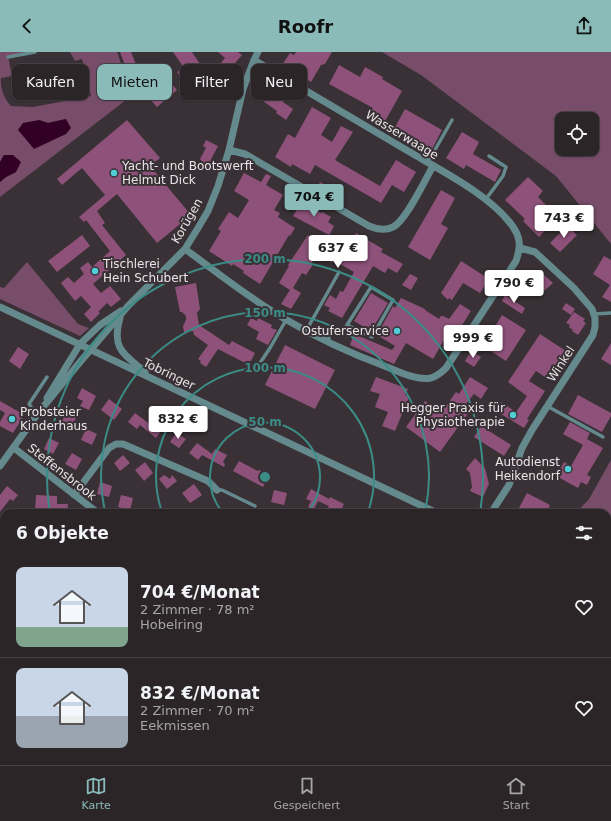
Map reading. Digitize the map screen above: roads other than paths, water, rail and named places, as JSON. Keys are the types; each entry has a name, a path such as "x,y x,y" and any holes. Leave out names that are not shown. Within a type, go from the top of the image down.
{"street":[{"name":"Korügen","path":"38,414 128,306 185,250 208,210 218,186 229,150 243,89 258,52"},
{"name":"Wasserwaage","path":"254,60 431,164 486,199 511,224 519,238 520,248"},
{"path":"229,150 245,154 376,229 393,227 402,220 431,164"},
{"path":"185,250 266,308 306,331 361,357 411,376 422,378 431,378 440,374 446,368 516,261 520,248 535,252 574,288 592,309 594,314"},
{"path":"0,466 38,414 80,344 100,326 128,306"},
{"name":"Tobringer","path":"0,307 429,509"},
{"name":"Winkel","path":"494,509 509,485 522,448 593,335 595,327 594,314"},
{"path":"120,315 116,340 122,353 151,377"},
{"path":"74,494 109,448 116,444 123,444 208,481 217,490"},
{"name":"Steffensbrook","path":"14,448 93,509"}],"lane":[{"path":"8,57 35,52"},
{"path":"431,164 452,120"},
{"path":"486,199 503,176 506,167 490,156"},
{"path":"306,331 339,272"},
{"path":"327,341 332,332 344,330 371,287 393,300 372,337 348,325"},
{"path":"594,314 611,313"},
{"path":"256,369 286,320"},
{"path":"38,414 29,404 47,377"},
{"path":"547,406 603,437"},
{"path":"217,490 222,490 255,506"}],"place":[{"name":"Yacht- und Bootswerft Helmut Dick","path":"114,173"},
{"name":"Tischlerei Hein Schubert","path":"95,271"},
{"name":"Ostuferservice","path":"397,331"},
{"name":"Hegger Praxis für Physiotherapie","path":"513,415"},
{"name":"Probsteier Kinderhaus","path":"12,419"},
{"name":"Autodienst Heikendorf","path":"568,469"}]}
